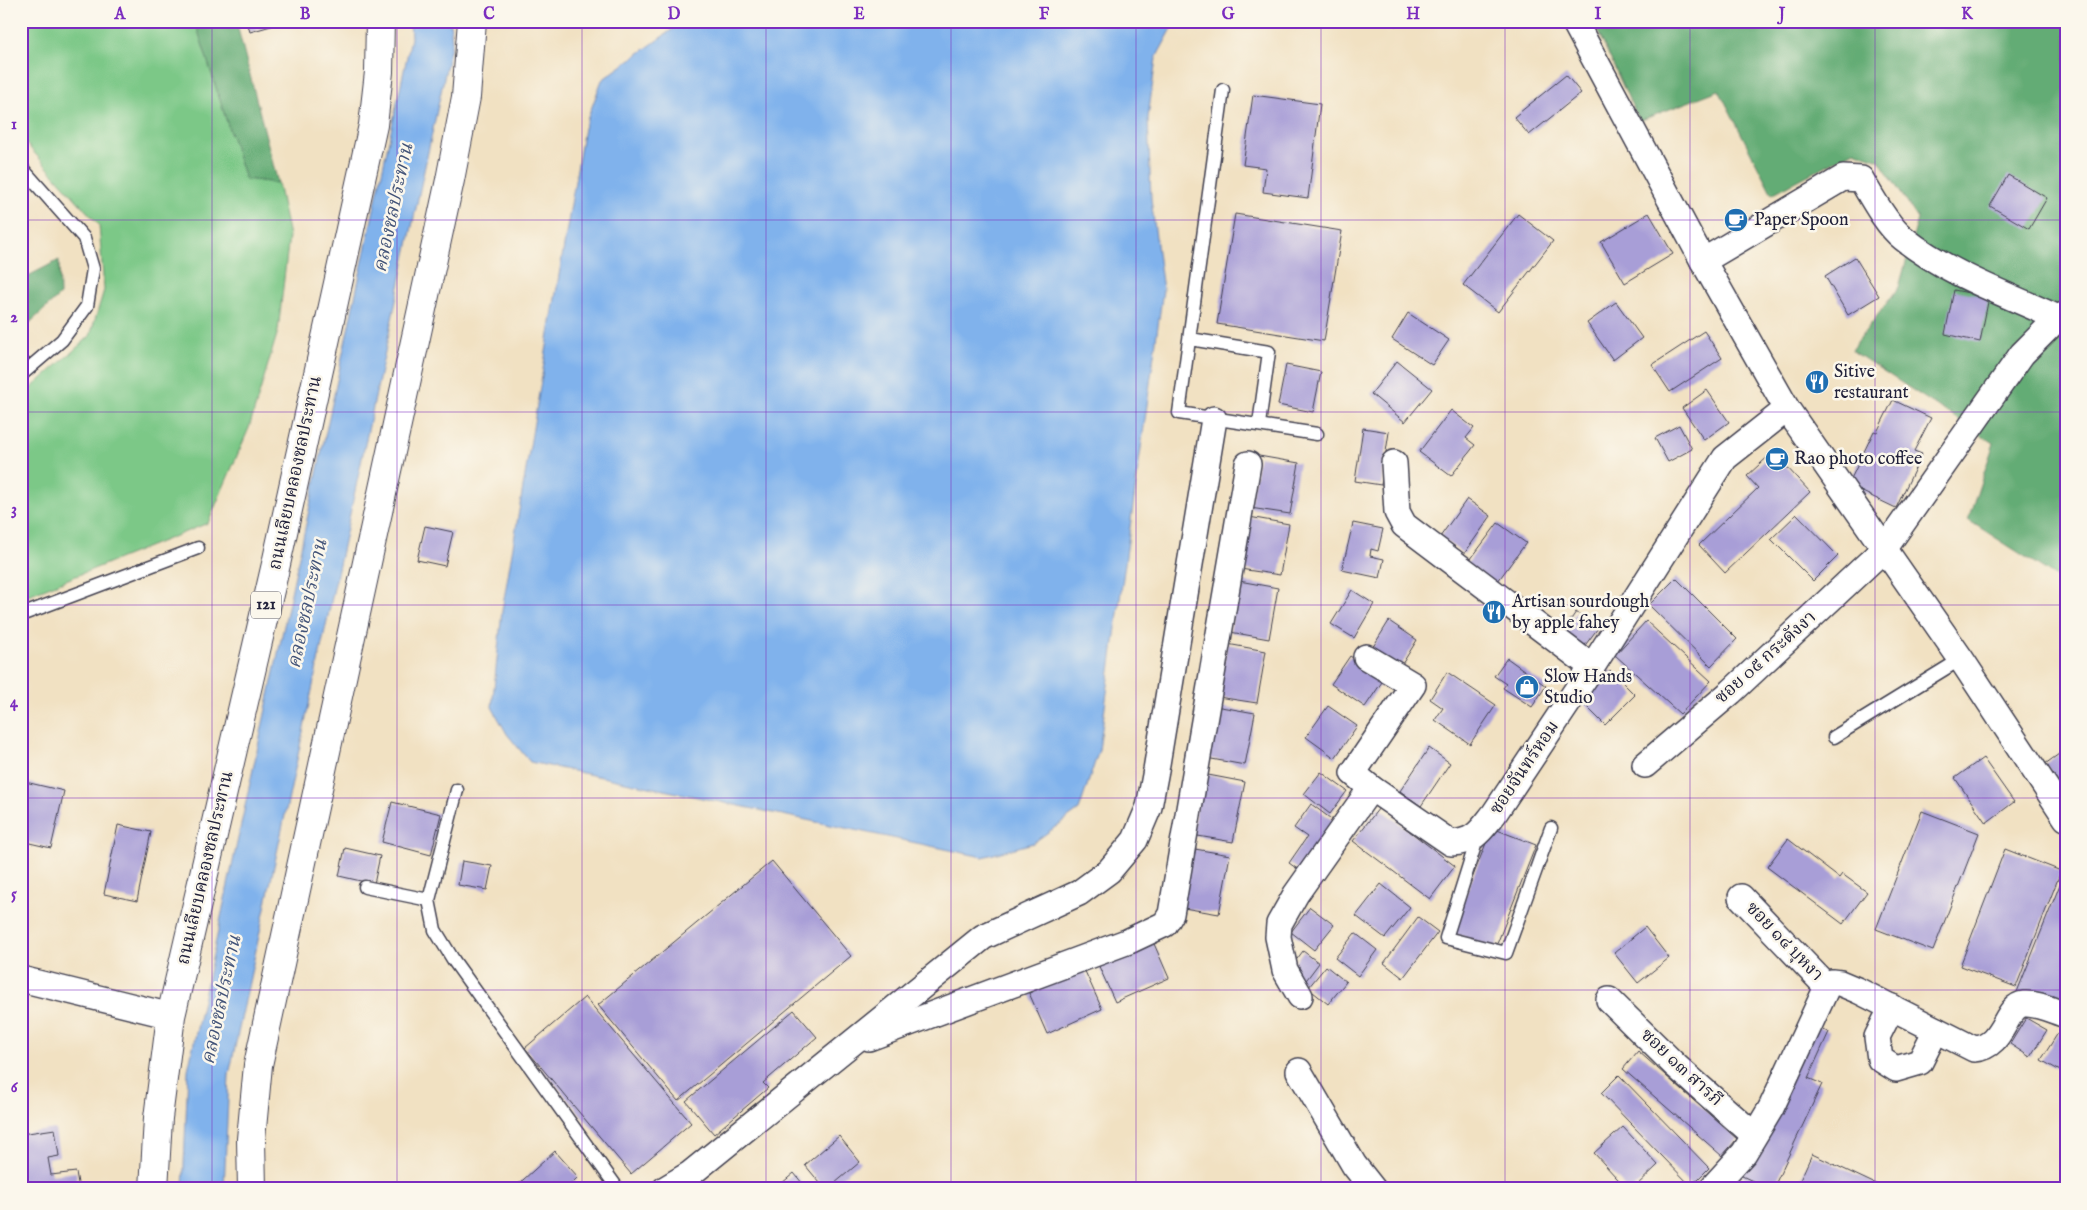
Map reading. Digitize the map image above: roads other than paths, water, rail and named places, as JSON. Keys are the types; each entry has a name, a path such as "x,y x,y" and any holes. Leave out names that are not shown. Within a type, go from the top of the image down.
{"main road":[{"name":"ถนนเลียบคลองชลประทาน","path":"154,1189 158,1118 171,1016 274,574 373,125 379,72 380,21"},
{"path":"252,1189 251,1139 258,1065 450,180 466,97 472,21"}],"street":[{"path":"1574,21 1703,261 1787,409 1961,659 2066,818"},
{"path":"1703,261 1844,178 1861,179 1875,204 1901,237 1945,266 2062,316"},
{"name":"ซอย ๐๕ กระดังงา","path":"1645,765 1731,692 1885,548 2022,354 2062,316"},
{"name":"ซอยจันทร์หอม","path":"1366,657 1413,685 1353,773 1371,788 1452,843 1464,843 1478,834 1494,814 1592,667 1725,458 1787,409"},
{"path":"665,1189 690,1174 983,937 1079,893 1109,872 1135,840 1149,808 1214,419"},
{"path":"1394,462 1397,512 1404,525 1592,667"},
{"path":"848,1046 1129,941 1165,924 1171,914 1248,464"},
{"path":"1300,996 1285,970 1278,937 1279,924 1296,894 1371,788"},
{"name":"ซอย ๑๔ บุหงา","path":"1740,897 1827,987"},
{"path":"21,979 171,1016"},
{"path":"1711,1189 1744,1153 1770,1108 1827,987 1832,982 1840,983 1892,1007 1974,1048 1983,1048 1990,1044 2015,1009 2022,1004 2034,1005 2066,1015"},
{"name":"ซอย ๑๓ สารภี","path":"1609,1000 1676,1066 1754,1135"},
{"path":"1892,1007 1877,1038 1880,1060 1896,1069 1920,1062 1936,1030"},
{"path":"1299,1071 1354,1165 1372,1189"}],"lane":[{"path":"1223,90 1179,413 1317,434"},
{"path":"21,167 84,238 93,269 87,306 62,340 21,375"},
{"path":"1190,339 1269,352 1258,424"},
{"path":"21,615 198,548"},
{"path":"1834,737 1961,659"},
{"path":"456,790 429,900 435,930 454,961 618,1189"},
{"path":"1478,834 1446,938 1506,953 1551,828"},
{"path":"365,887 429,900"}],"water":[{"name":"คลองชลประทาน","path":"410,21 450,21 452,41 229,1075 224,1189 183,1189 188,1070 411,38"},
{"path":"684,21 1176,21 1156,58 1148,118 1151,199 1163,290 1099,750 1079,810 1033,843 983,857 530,762 507,734 492,707 502,611 584,128 602,80"}],"place":[{"name":"Paper Spoon","path":"1736,220"},
{"name":"Sitive restaurant","path":"1817,382"},
{"name":"Rao photo coffee","path":"1777,459"},
{"name":"Artisan sourdough by apple fahey","path":"1494,612"},
{"name":"Slow Hands Studio","path":"1527,687"}]}
